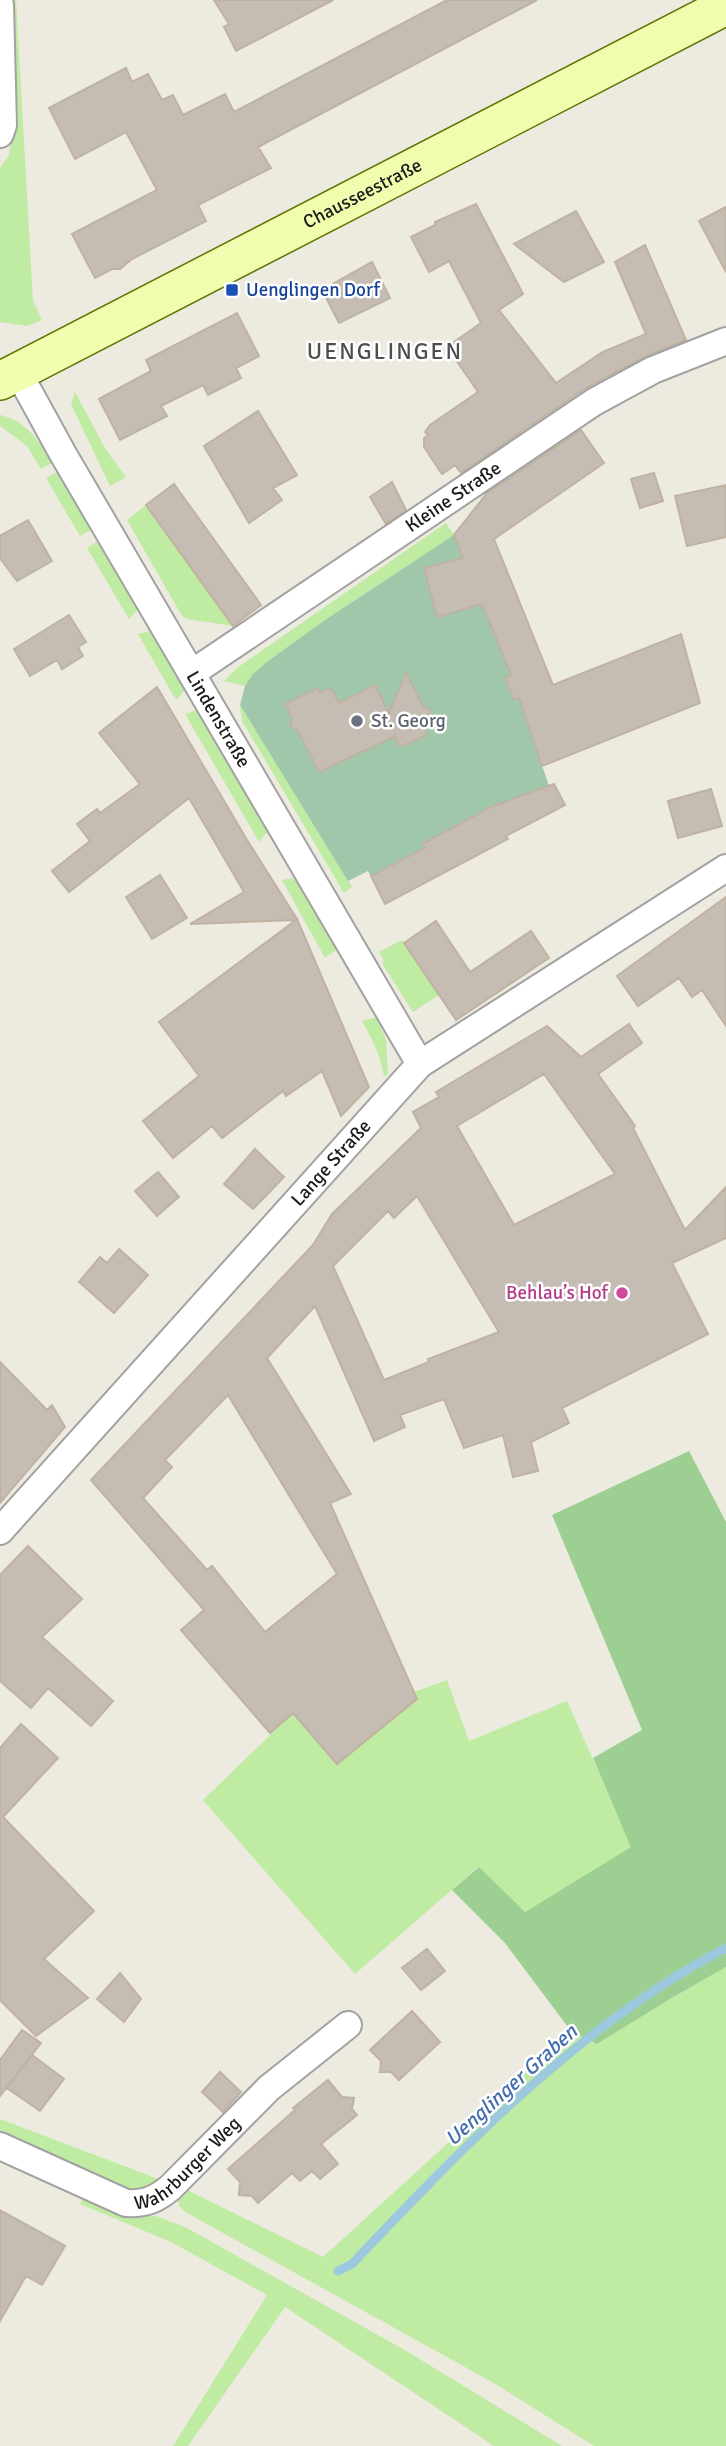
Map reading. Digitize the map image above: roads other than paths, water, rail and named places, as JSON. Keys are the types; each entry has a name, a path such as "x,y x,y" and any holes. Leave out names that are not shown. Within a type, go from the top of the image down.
{"main road":[{"name":"Chausseestraße","path":"9,377 726,6"}],"street":[{"path":"0,5 3,125 0,134"},
{"name":"Kleine Straße","path":"192,673 594,402 653,370 726,341"},
{"name":"Lindenstraße","path":"9,377 63,454 420,1064"},
{"name":"Lange Straße","path":"0,1531 420,1064 726,868"},
{"name":"Wahrburger Weg","path":"0,2146 127,2203 141,2204 154,2200 170,2189 269,2088 348,2025"}],"waterway":[{"name":"Uenglinger Graben","path":"338,2271 352,2264 481,2132 573,2050 622,2013 726,1948"}],"place":[{"name":"Uenglingen Dorf","path":"232,290"},
{"name":"St. Georg","path":"357,721"},
{"name":"Behlau’s Hof","path":"622,1293"}],"district":[{"name":"UENGLINGEN","path":"385,351"}]}
